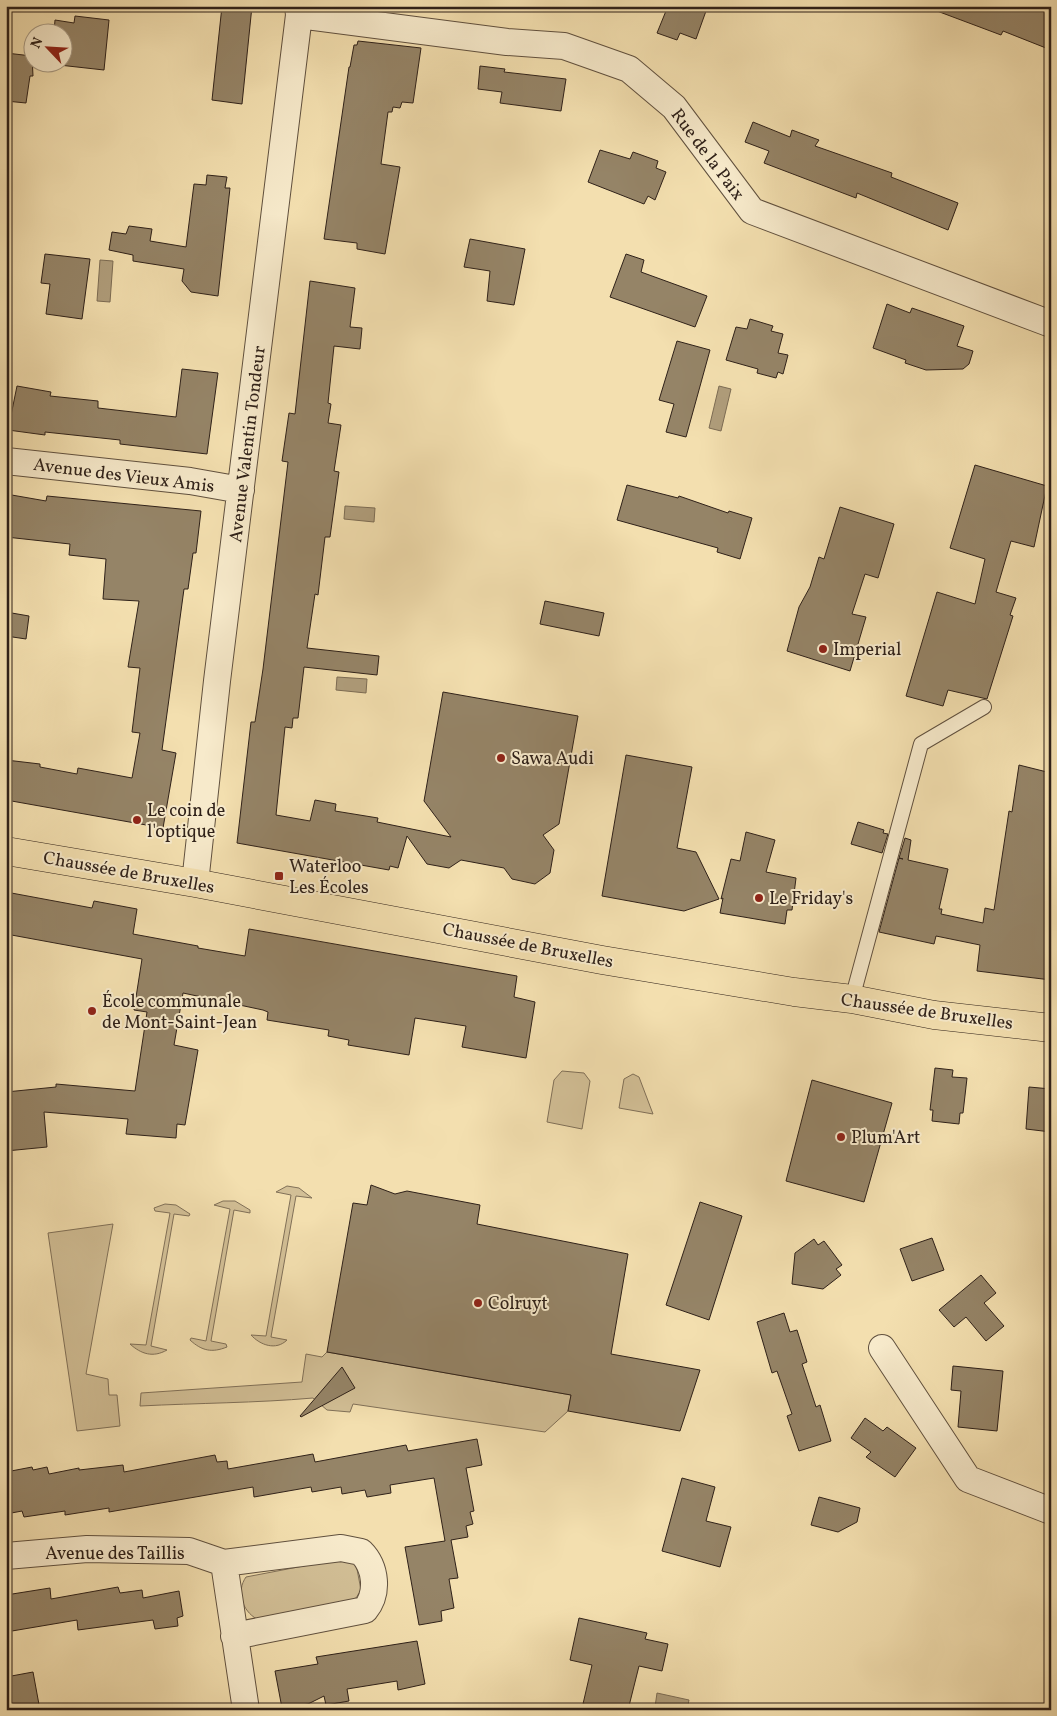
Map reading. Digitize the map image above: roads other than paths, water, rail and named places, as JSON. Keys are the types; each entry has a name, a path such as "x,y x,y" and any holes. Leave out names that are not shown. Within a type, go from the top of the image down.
{"main road":[{"name":"Chaussée de Bruxelles","path":"6,851 195,883 602,960 794,992 852,999 934,1015 1051,1028"}],"street":[{"name":"Rue de la Paix","path":"298,11 507,42 564,46 630,69 674,107 752,212 1051,324"},
{"name":"Avenue Valentin Tondeur","path":"195,883 298,11"},
{"name":"Avenue des Vieux Amis","path":"6,461 190,481 242,490"},
{"path":"882,1348 968,1479 1051,1511"},
{"path":"234,1636 365,1610 374,1596 372,1566 361,1552 341,1548 224,1563 234,1636 246,1710"},
{"name":"Avenue des Taillis","path":"6,1556 87,1549 189,1550 224,1563"}],"lane":[{"path":"852,999 921,744 984,707"}],"place":[{"name":"Imperial","path":"823,649"},
{"name":"Sawa Audi","path":"501,758"},
{"name":"Le coin de l'optique","path":"137,820"},
{"name":"Waterloo Les Écoles","path":"279,876"},
{"name":"Le Friday's","path":"759,898"},
{"name":"École communale de Mont-Saint-Jean","path":"92,1011"},
{"name":"Plum'Art","path":"841,1137"},
{"name":"Colruyt","path":"478,1303"}]}
